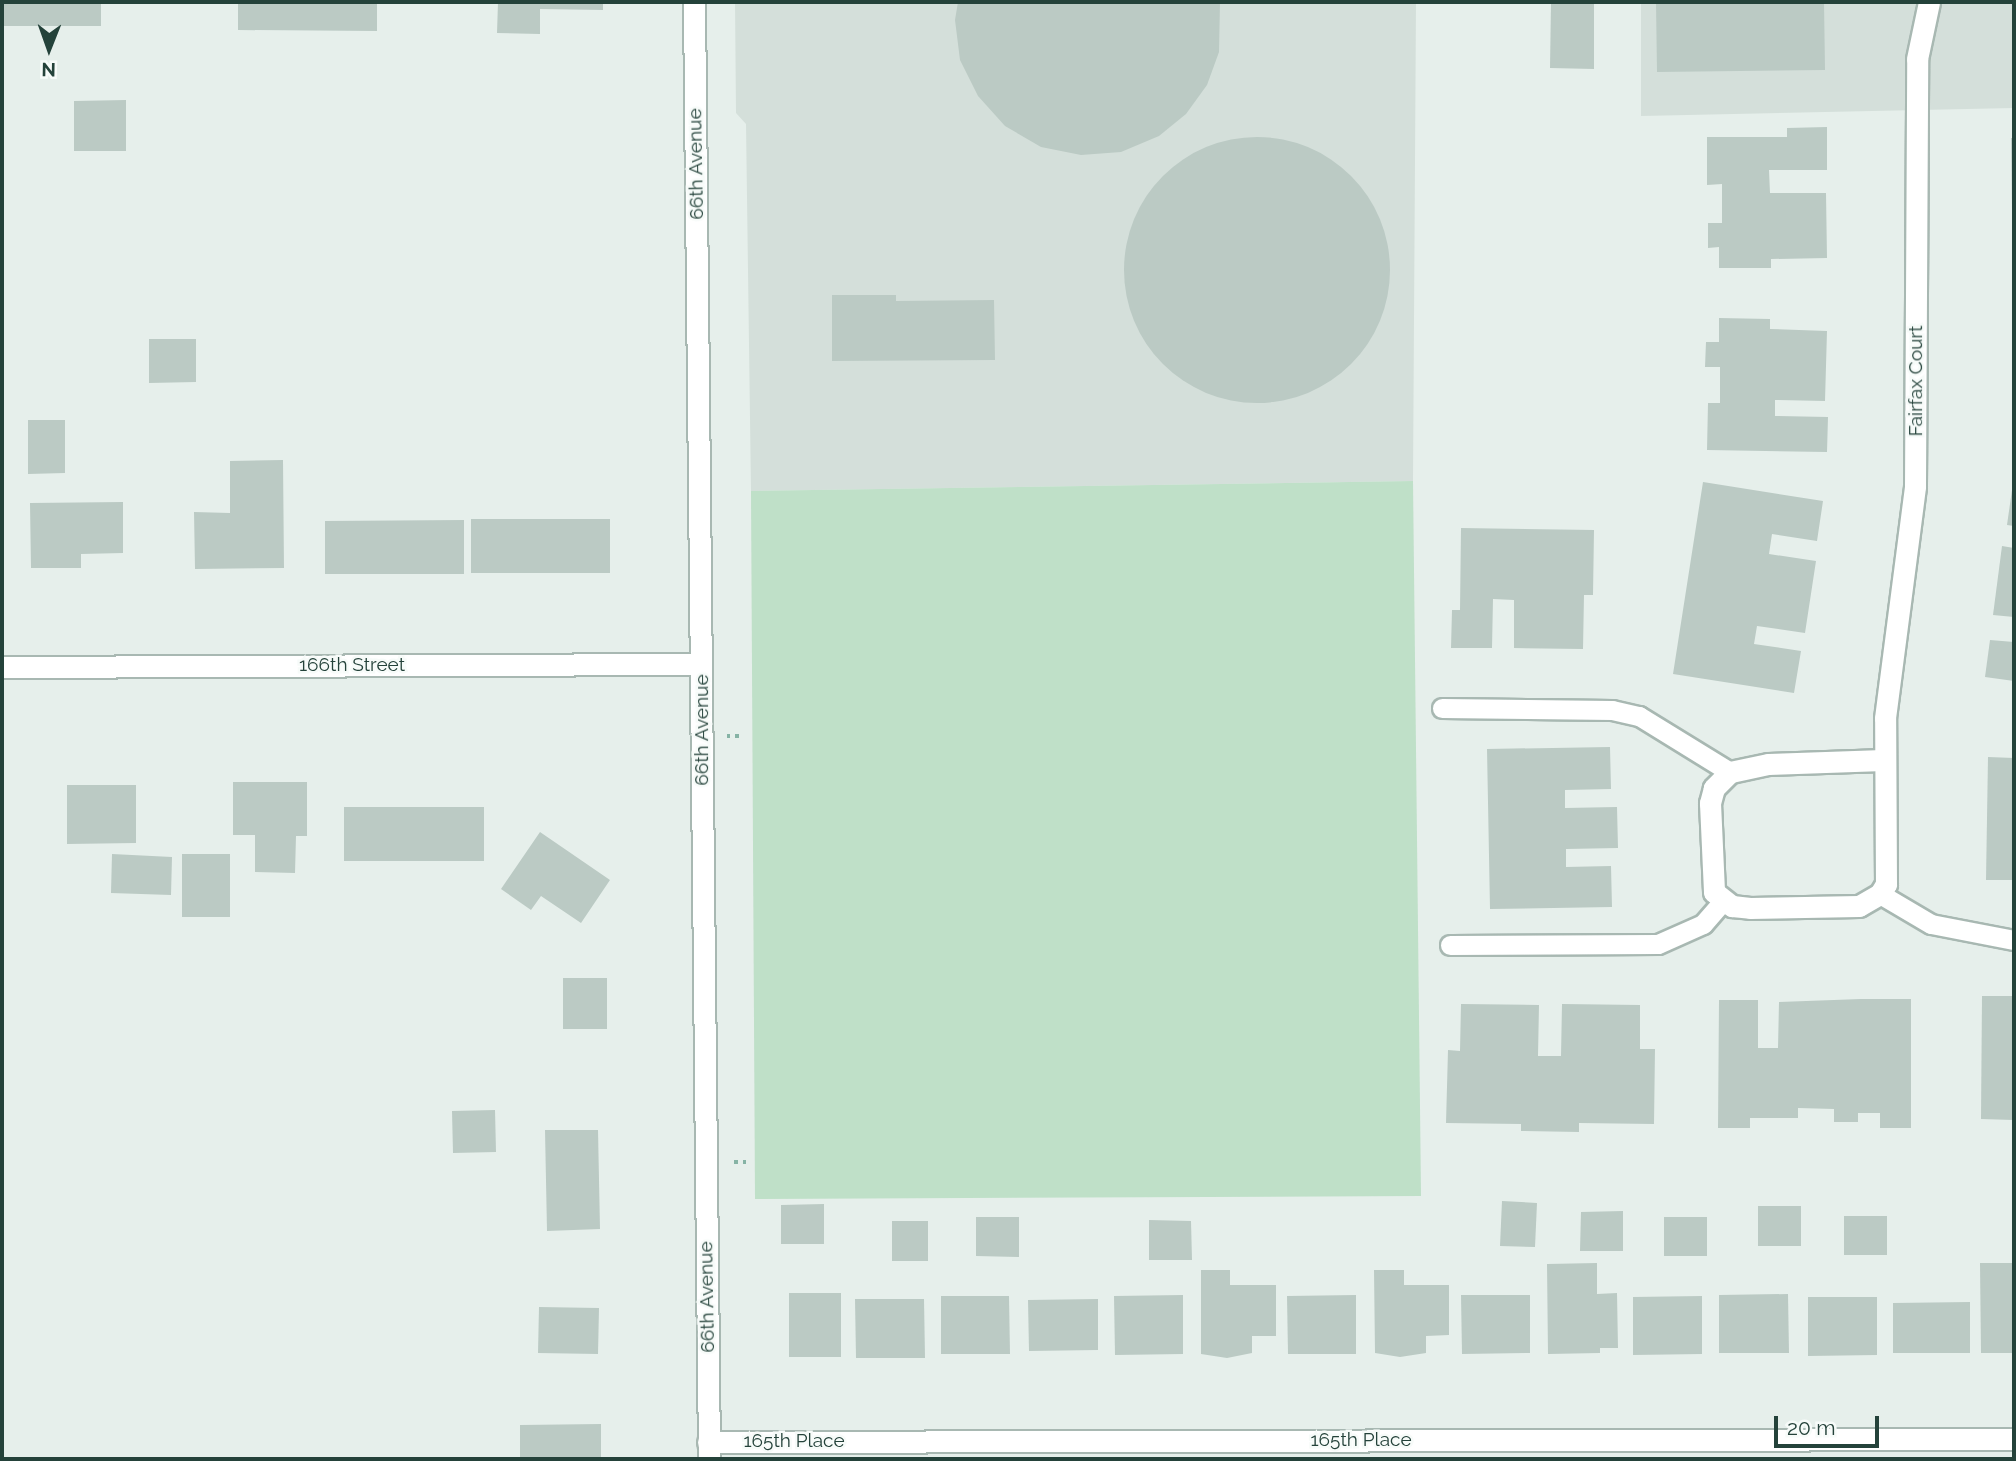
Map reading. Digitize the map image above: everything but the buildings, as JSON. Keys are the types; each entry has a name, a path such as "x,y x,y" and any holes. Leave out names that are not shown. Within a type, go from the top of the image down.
{"street":[{"name":"66th Avenue","path":"694,2 709,1450"},
{"name":"Fairfax Court","path":"1880,894 1886,871 1883,760 1915,486 1917,59 1929,2"},
{"name":"166th Street","path":"2,667 701,664"},
{"path":"1880,894 1859,906 1750,908 1723,902 1711,880 1709,814 1714,788 1730,772 1768,764 1883,760"},
{"name":"165th Place","path":"709,1450 1196,1450 2014,1439"}],"lane":[{"path":"1442,708 1612,710 1639,716 1730,772"},
{"path":"1880,894 1931,924 2014,940"},
{"path":"1450,945 1658,944 1703,923 1723,902"}],"shaded area":[{"path":"735,2 1416,2 1413,481 751,491 746,124 736,113"},
{"path":"1641,2 2014,2 2014,108 1641,116"}],"green space":[{"path":"1413,481 1421,1196 755,1199 751,491"}]}
